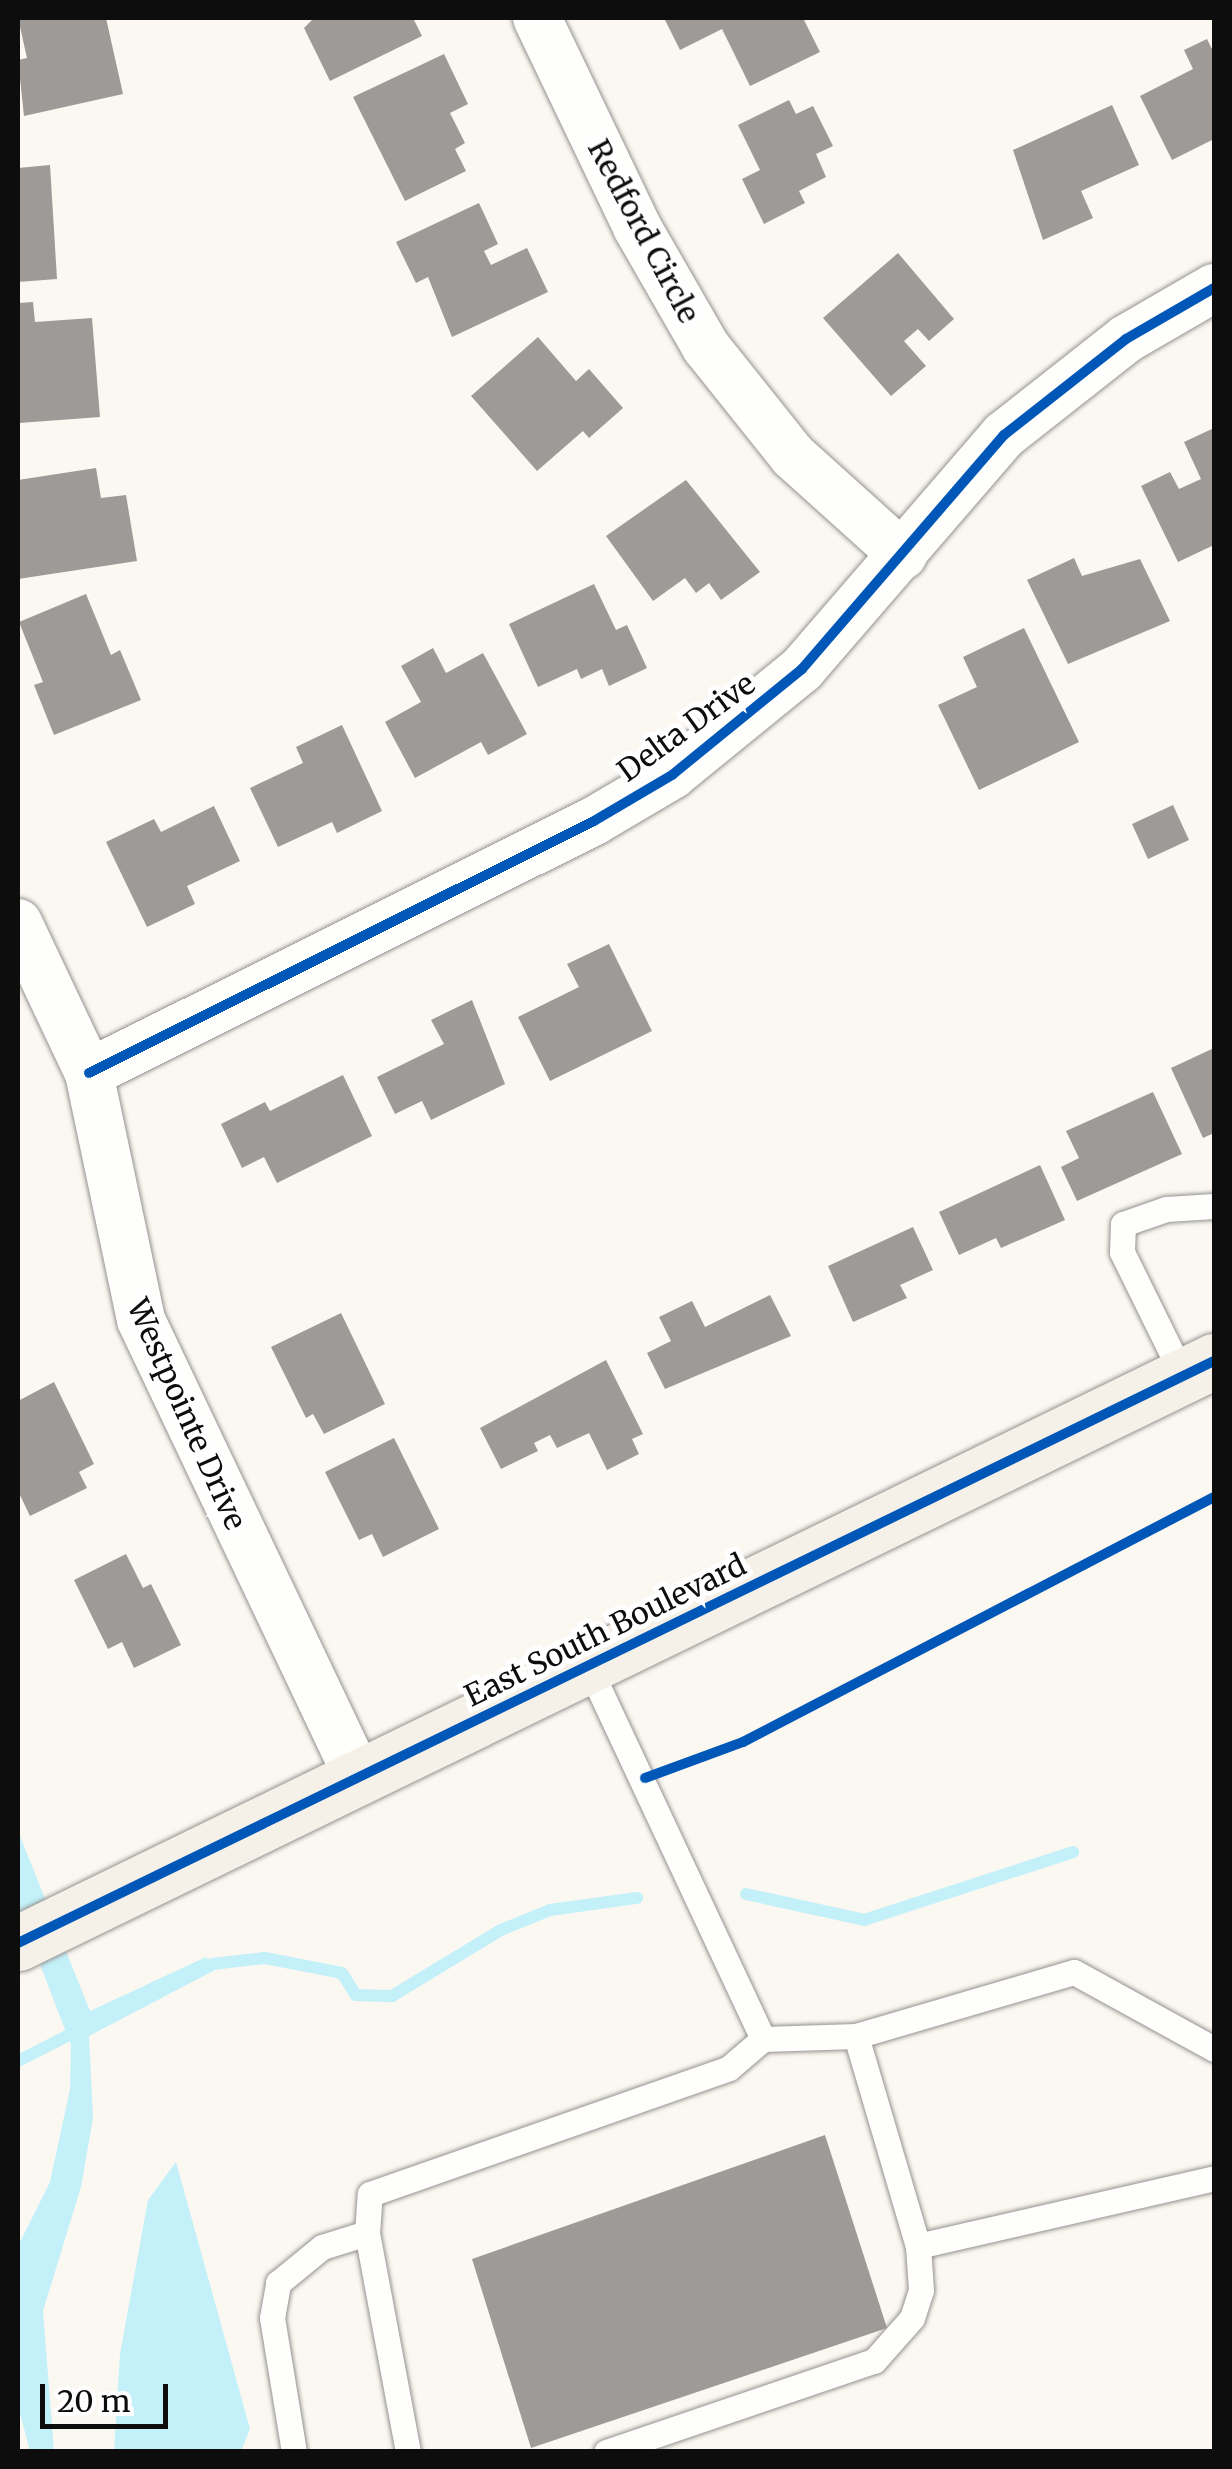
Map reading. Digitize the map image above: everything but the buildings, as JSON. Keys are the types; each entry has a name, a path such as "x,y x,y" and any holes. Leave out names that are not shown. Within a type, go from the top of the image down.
{"street":[{"name":"Redford Circle","path":"537,18 696,332 794,456 903,554"},
{"name":"Delta Drive","path":"89,1073 576,830 672,774 802,669 1004,435 1114,347 1214,288"},
{"name":"Westpointe Drive","path":"18,924 89,1073 141,1320 359,1779"},
{"name":"East South Boulevard","path":"18,1943 1199,1368"}],"lane":[{"path":"1199,1368 1122,1252 1124,1224 1166,1209 1214,1208"},
{"path":"588,1665 763,2039"},
{"path":"408,2452 367,2233 370,2194 729,2068 763,2039 856,2036 1074,1972 1214,2049"},
{"path":"606,2452 874,2361 912,2318 921,2290 918,2246 856,2036"},
{"path":"918,2246 1214,2178"},
{"path":"294,2452 272,2318 278,2284 322,2247 367,2233"}],"water":[{"path":"18,1831 90,2011 206,1957 215,1970 89,2036 93,2118 81,2187 43,2311 54,2451 30,2451 18,2406 18,2246 50,2182 70,2089 71,2045 18,1907"},
{"path":"176,2162 250,2429 241,2451 114,2451 120,2354 148,2200"}],"waterway":[{"path":"746,1894 864,1920 1073,1852"},
{"path":"212,1964 265,1958 342,1973 356,1995 392,1996 501,1930 550,1910 637,1898"},
{"path":"18,2061 69,2035"}],"cycle path":[{"path":"89,1073 594,821 672,775 802,669 1004,435 1126,339 1214,288"},
{"path":"18,1943 1214,1361"},
{"path":"645,1778 743,1742 1214,1497"}]}
